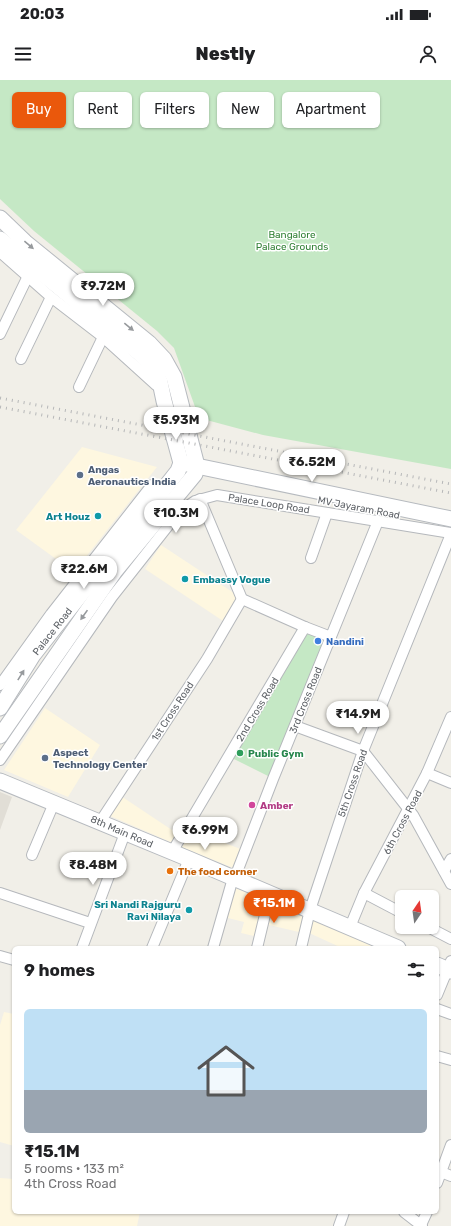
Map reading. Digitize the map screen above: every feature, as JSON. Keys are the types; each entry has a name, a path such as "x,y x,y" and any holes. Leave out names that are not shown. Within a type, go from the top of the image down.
{"street":[{"path":"0,218 25,242 149,343 164,358 174,377 196,470"},
{"path":"0,239 139,353 152,367 160,382 179,467"},
{"path":"0,252 51,297 103,337 156,385"},
{"path":"0,334 28,276"},
{"path":"21,359 51,297"},
{"path":"79,387 103,337"},
{"path":"166,408 182,410"},
{"name":"MV Jayaram Road","path":"179,467 449,518"},
{"name":"Palace Road","path":"0,708 33,655 179,467"},
{"name":"Palace Road","path":"0,736 115,571 196,470"},
{"path":"0,685 51,614 152,485"},
{"name":"Palace Loop Road","path":"0,760 112,596 180,512 195,500 217,495 451,533"},
{"path":"200,499 242,600 331,637"},
{"path":"311,558 327,513"},
{"name":"3rd Cross Road","path":"215,946 233,878 237,872 294,726 378,521"},
{"name":"5th Cross Road","path":"301,946 310,910 363,751 451,533"},
{"name":"1st Cross Road","path":"100,822 207,659 242,600"},
{"name":"2nd Cross Road","path":"172,852 305,627"},
{"name":"6th Cross Road","path":"350,927 364,893 427,773 451,717"},
{"path":"294,726 363,751 413,815 451,884"},
{"path":"427,773 451,783"},
{"name":"8th Main Road","path":"0,781 393,946"},
{"path":"32,855 54,803"},
{"path":"83,946 125,833"},
{"path":"153,946 189,859"},
{"path":"444,871 451,859"},
{"path":"0,893 90,923"},
{"path":"364,893 395,909"},
{"path":"257,946 270,894"},
{"path":"439,933 451,939"},
{"path":"0,956 12,959"},
{"path":"439,989 447,966"},
{"path":"439,1010 451,1014"},
{"path":"439,1057 451,1060"},
{"path":"439,1177 451,1145"},
{"path":"441,1172 451,1176"},
{"path":"339,1226 343,1214"},
{"path":"407,1214 422,1225 426,1214"}],"shaded area":[{"path":"82,447 157,467 74,572 16,530"},
{"path":"161,545 240,597 223,621 145,569"},
{"path":"45,708 100,745 68,797 4,770"},
{"path":"0,792 12,797 0,830"},
{"path":"121,796 178,834 173,843 108,815"},
{"path":"189,829 243,850 236,869 179,846"},
{"path":"232,887 267,901 258,937 241,933 244,922 224,917"},
{"path":"270,902 307,916 303,933 265,924"},
{"path":"310,918 373,946 338,946 307,932"},
{"path":"4,1012 12,1014 12,1145 0,1142 0,1025"},
{"path":"0,1178 12,1179 12,1214 140,1214 137,1226 0,1226"}],"green space":[{"name":"Bangalore Palace Grounds","path":"0,80 451,80 451,469 263,435 199,418 174,348 157,331 34,231 0,199"},
{"path":"305,629 329,638 272,778 230,757"}],"railway":[{"path":"0,398 451,484"},
{"path":"0,407 451,493"}],"place":[{"name":"Angas Aeronautics India","path":"80,475"},
{"name":"Art Houz","path":"98,516"},
{"name":"Embassy Vogue","path":"185,579"},
{"name":"Nandini","path":"318,641"},
{"name":"Public Gym","path":"240,753"},
{"name":"Aspect Technology Center","path":"45,758"},
{"name":"Amber","path":"252,805"},
{"name":"The food corner","path":"170,871"},
{"name":"Sri Nandi Rajguru Ravi Nilaya","path":"189,910"}]}
